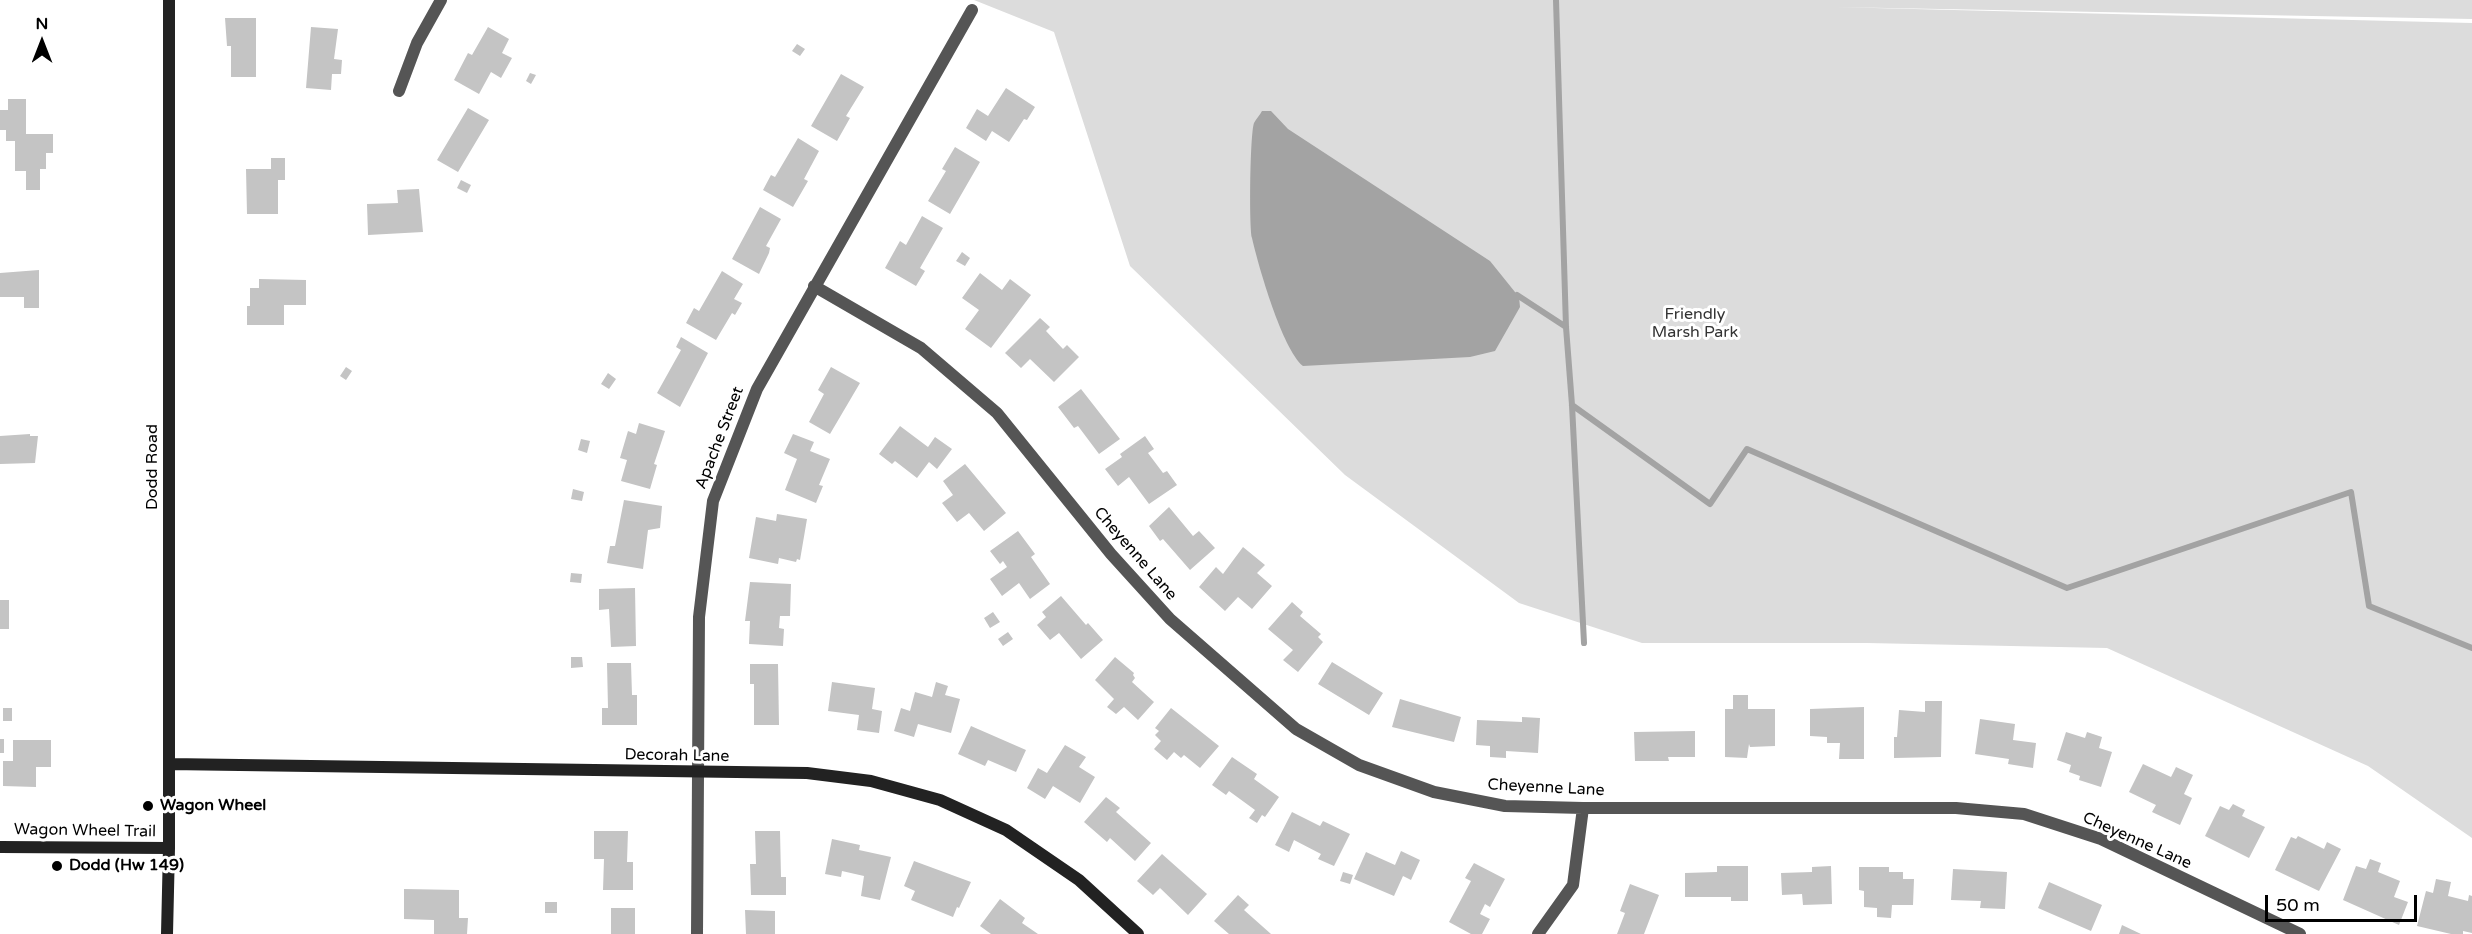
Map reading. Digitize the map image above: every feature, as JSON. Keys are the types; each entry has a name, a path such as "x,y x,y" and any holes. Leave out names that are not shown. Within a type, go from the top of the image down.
{"street":[{"name":"Dodd Road","path":"167,934 170,848 170,0"},
{"path":"399,91 417,43 441,0"},
{"name":"Apache Street","path":"698,934 699,617 713,501 757,389 972,10"},
{"name":"Cheyenne Lane","path":"814,286 921,348 997,412 1111,554 1170,619 1296,729 1359,765 1434,792 1505,806 1956,808 2024,814 2101,840 2300,934"},
{"name":"Decorah Lane","path":"170,764 807,773 871,781 940,800 1006,830 1078,880 1138,934"},
{"path":"1538,934 1573,885 1583,808"},
{"name":"Wagon Wheel Trail","path":"0,847 170,848"}],"green space":[{"name":"Friendly Marsh Park","path":"974,0 2472,0 2472,19 1834,7 2472,23 2472,838 2368,766 2107,648 1867,643 1642,643 1519,603 1345,475 1130,266 1054,32"}],"shaded area":[{"path":"1262,111 1271,111 1288,129 1490,261 1519,297 1520,307 1495,351 1470,357 1303,366 1295,357 1279,326 1252,238 1250,199 1253,131 1254,123"}],"building":[{"path":"225,18 256,18 256,77 231,77 231,46 227,46"},
{"path":"311,27 338,29 334,59 342,60 341,74 332,74 331,90 306,88"},
{"path":"488,27 509,39 502,53 512,58 501,78 491,72 479,94 454,80 468,53 472,55"},
{"path":"797,44 805,49 800,56 792,51"},
{"path":"530,73 536,75 531,84 526,81"},
{"path":"841,74 864,87 846,116 850,118 837,141 811,126"},
{"path":"1006,88 1035,107 1009,142 992,131 986,141 966,128 977,109 988,116"},
{"path":"8,99 26,99 26,134 53,134 53,153 46,153 46,169 40,169 40,190 26,190 26,171 15,171 15,141 6,141 6,130 0,130 0,110 8,110"},
{"path":"468,108 489,120 458,172 437,160"},
{"path":"798,138 819,151 804,179 808,181 793,207 763,190 771,175 775,177"},
{"path":"955,147 980,162 950,214 928,201 946,171 942,169"},
{"path":"271,158 285,158 285,180 278,180 278,214 247,214 246,169 271,169"},
{"path":"461,180 471,185 467,193 457,188"},
{"path":"419,189 423,232 368,235 367,204 398,203 397,190"},
{"path":"760,207 781,219 766,246 770,248 769,253 759,274 732,259"},
{"path":"922,216 943,228 920,268 925,271 916,286 885,268 900,241 906,245"},
{"path":"962,252 970,258 965,266 956,261"},
{"path":"39,270 39,308 24,308 24,297 0,297 0,273"},
{"path":"722,271 743,284 734,299 742,303 735,315 732,313 716,340 686,323 694,308 699,311"},
{"path":"980,273 1002,290 1010,279 1031,295 991,348 965,329 979,310 962,298"},
{"path":"259,279 306,280 306,305 284,305 284,325 247,325 250,288 259,288"},
{"path":"1040,318 1050,327 1046,331 1063,349 1067,345 1079,357 1054,382 1030,359 1021,368 1005,353"},
{"path":"681,337 708,353 680,407 657,393 681,350 676,347"},
{"path":"346,367 352,371 346,380 340,376"},
{"path":"831,367 860,383 830,434 809,422 824,394 818,390"},
{"path":"608,373 616,379 609,389 601,384"},
{"path":"1081,389 1120,439 1099,454 1078,426 1074,428 1058,407"},
{"path":"639,423 665,431 654,464 657,465 650,489 621,481 627,460 620,458 628,431 636,434"},
{"path":"900,426 928,447 935,437 952,449 937,469 929,462 917,478 895,461 892,464 879,454"},
{"path":"30,434 30,436 38,436 35,463 0,464 0,436"},
{"path":"793,434 814,442 810,451 830,459 819,485 823,486 816,503 785,490 797,459 784,453"},
{"path":"1145,436 1154,449 1148,453 1163,473 1167,471 1177,485 1149,504 1129,477 1118,486 1105,469 1122,457 1120,454"},
{"path":"581,439 590,441 587,453 578,450"},
{"path":"965,464 1006,513 984,531 969,513 957,522 942,503 953,495 943,481"},
{"path":"573,489 584,492 582,501 571,499"},
{"path":"624,500 662,506 660,528 648,530 643,569 607,563 610,546 615,546"},
{"path":"1169,507 1193,536 1199,531 1215,548 1190,570 1163,539 1160,541 1149,526"},
{"path":"777,514 807,519 800,560 797,559 796,562 779,558 778,564 749,558 756,517 776,521"},
{"path":"1018,531 1035,554 1031,557 1050,584 1030,599 1019,583 1002,596 990,579 1007,567 1003,561 1000,564 990,551"},
{"path":"1243,547 1265,565 1257,573 1272,586 1252,609 1238,597 1225,611 1199,587 1216,567 1223,574"},
{"path":"571,573 582,574 581,583 570,582"},
{"path":"750,582 791,584 790,616 780,616 779,628 784,629 783,646 749,644 750,621 745,621"},
{"path":"635,588 636,646 611,647 609,609 599,610 599,589"},
{"path":"1061,596 1086,625 1088,623 1103,640 1081,659 1059,633 1050,640 1037,625 1046,617 1042,612"},
{"path":"0,600 9,600 9,629 0,629"},
{"path":"1292,602 1303,612 1300,616 1321,634 1318,637 1323,642 1298,672 1283,660 1293,650 1268,629"},
{"path":"993,612 1000,622 990,628 984,618"},
{"path":"1008,632 1013,639 1003,646 998,639"},
{"path":"571,657 582,657 583,667 571,668"},
{"path":"1115,657 1134,673 1135,678 1132,682 1154,702 1138,720 1124,707 1116,714 1107,707 1114,699 1095,680"},
{"path":"1332,662 1383,693 1369,715 1318,684"},
{"path":"607,663 631,663 632,695 637,695 637,725 602,725 602,708 608,708"},
{"path":"750,664 778,664 779,725 754,725 754,684 750,684"},
{"path":"832,682 875,688 872,709 882,711 879,733 857,730 859,715 828,711"},
{"path":"936,682 948,686 945,695 960,699 951,733 918,724 914,737 894,731 901,708 910,711 915,692 932,697"},
{"path":"1733,695 1748,695 1748,709 1775,709 1775,746 1750,747 1749,744 1747,758 1725,757 1725,709 1733,709"},
{"path":"1400,699 1461,717 1454,742 1392,727"},
{"path":"1925,701 1942,701 1941,757 1894,758 1894,737 1897,737 1899,710 1925,712"},
{"path":"1864,707 1864,759 1839,759 1840,743 1827,743 1827,737 1810,736 1810,709"},
{"path":"3,708 12,708 12,721 3,721"},
{"path":"1171,708 1219,746 1200,768 1184,755 1181,758 1174,752 1167,760 1154,749 1161,741 1155,735 1159,731 1155,728"},
{"path":"1522,717 1540,718 1538,753 1506,751 1506,758 1490,757 1490,746 1476,745 1477,720 1522,722"},
{"path":"1980,719 2015,724 2013,740 2036,743 2033,768 2008,764 2009,759 1975,754"},
{"path":"971,726 1026,750 1016,772 988,760 985,766 958,754"},
{"path":"1695,731 1695,757 1668,757 1669,761 1635,761 1634,732"},
{"path":"2066,732 2085,738 2087,732 2102,737 2099,748 2112,752 2101,787 2079,780 2080,776 2069,772 2071,765 2057,760"},
{"path":"0,739 4,739 4,753 0,753"},
{"path":"13,740 51,740 51,767 36,767 36,787 3,786 3,761 13,761"},
{"path":"1065,745 1086,757 1079,767 1095,777 1080,803 1053,786 1045,799 1027,788 1038,768 1047,773"},
{"path":"1232,757 1257,774 1254,779 1279,797 1265,817 1262,815 1257,823 1249,818 1255,810 1229,791 1226,795 1212,785"},
{"path":"2143,764 2171,777 2176,767 2193,775 2184,794 2192,798 2180,825 2152,812 2156,805 2129,792"},
{"path":"1106,797 1120,808 1116,812 1151,843 1135,861 1110,838 1107,842 1084,822"},
{"path":"2233,804 2245,810 2242,816 2265,827 2249,858 2205,836 2220,806 2229,810"},
{"path":"1292,812 1320,826 1323,821 1350,834 1334,866 1318,859 1321,854 1294,840 1289,852 1275,845"},
{"path":"594,831 628,831 627,862 633,862 633,890 603,890 604,859 594,859"},
{"path":"755,831 780,831 781,877 786,877 786,895 751,895 750,864 756,864"},
{"path":"2298,836 2324,849 2327,842 2341,849 2319,891 2275,870 2291,837 2296,839"},
{"path":"832,839 860,845 859,850 891,857 880,900 861,896 864,876 842,871 841,877 825,874"},
{"path":"1401,851 1420,860 1411,880 1403,876 1394,896 1354,879 1366,852 1395,865"},
{"path":"1162,854 1207,894 1188,915 1160,888 1153,895 1137,881"},
{"path":"2370,859 2381,863 2378,872 2400,881 2394,897 2408,902 2399,925 2343,900 2356,866 2366,869"},
{"path":"914,861 971,882 953,917 911,900 915,891 904,886"},
{"path":"1474,863 1505,879 1490,907 1485,904 1480,914 1490,919 1482,934 1471,934 1449,922 1471,881 1465,878"},
{"path":"1717,866 1748,866 1748,901 1731,901 1731,897 1685,897 1685,873 1717,872"},
{"path":"1831,866 1832,904 1803,905 1802,894 1782,895 1781,873 1812,872 1812,867"},
{"path":"1859,867 1889,867 1889,872 1903,872 1903,879 1914,879 1913,905 1892,905 1891,918 1877,917 1877,908 1864,907 1864,891 1859,890"},
{"path":"1953,869 2007,872 2005,909 1980,908 1981,901 1951,900"},
{"path":"1343,872 1353,875 1350,884 1340,881"},
{"path":"2436,879 2451,882 2448,896 2468,901 2469,895 2472,896 2472,933 2463,931 2463,934 2451,934 2417,926 2426,891 2433,893"},
{"path":"2049,882 2102,905 2091,931 2038,908"},
{"path":"1630,884 1659,895 1644,934 1617,934 1625,913 1620,911"},
{"path":"404,889 459,890 459,918 468,918 467,934 434,934 434,920 404,919"},
{"path":"1238,895 1249,905 1244,910 1271,934 1229,934 1214,921"},
{"path":"1000,899 1025,918 1022,923 1038,934 991,934 980,926"},
{"path":"545,902 557,902 557,913 545,913"},
{"path":"611,908 635,908 635,934 611,934"},
{"path":"745,910 775,911 775,934 746,934"},
{"path":"2122,925 2141,934 2119,934"}],"waterway":[{"path":"1556,0 1566,327 1584,643"},
{"path":"1517,295 1566,327"},
{"path":"1572,405 1710,504 1747,449 2067,588 2351,492 2369,606 2472,648"}],"place":[{"name":"Wagon Wheel","path":"148,806"},
{"name":"Dodd (Hw 149)","path":"57,866"}]}
